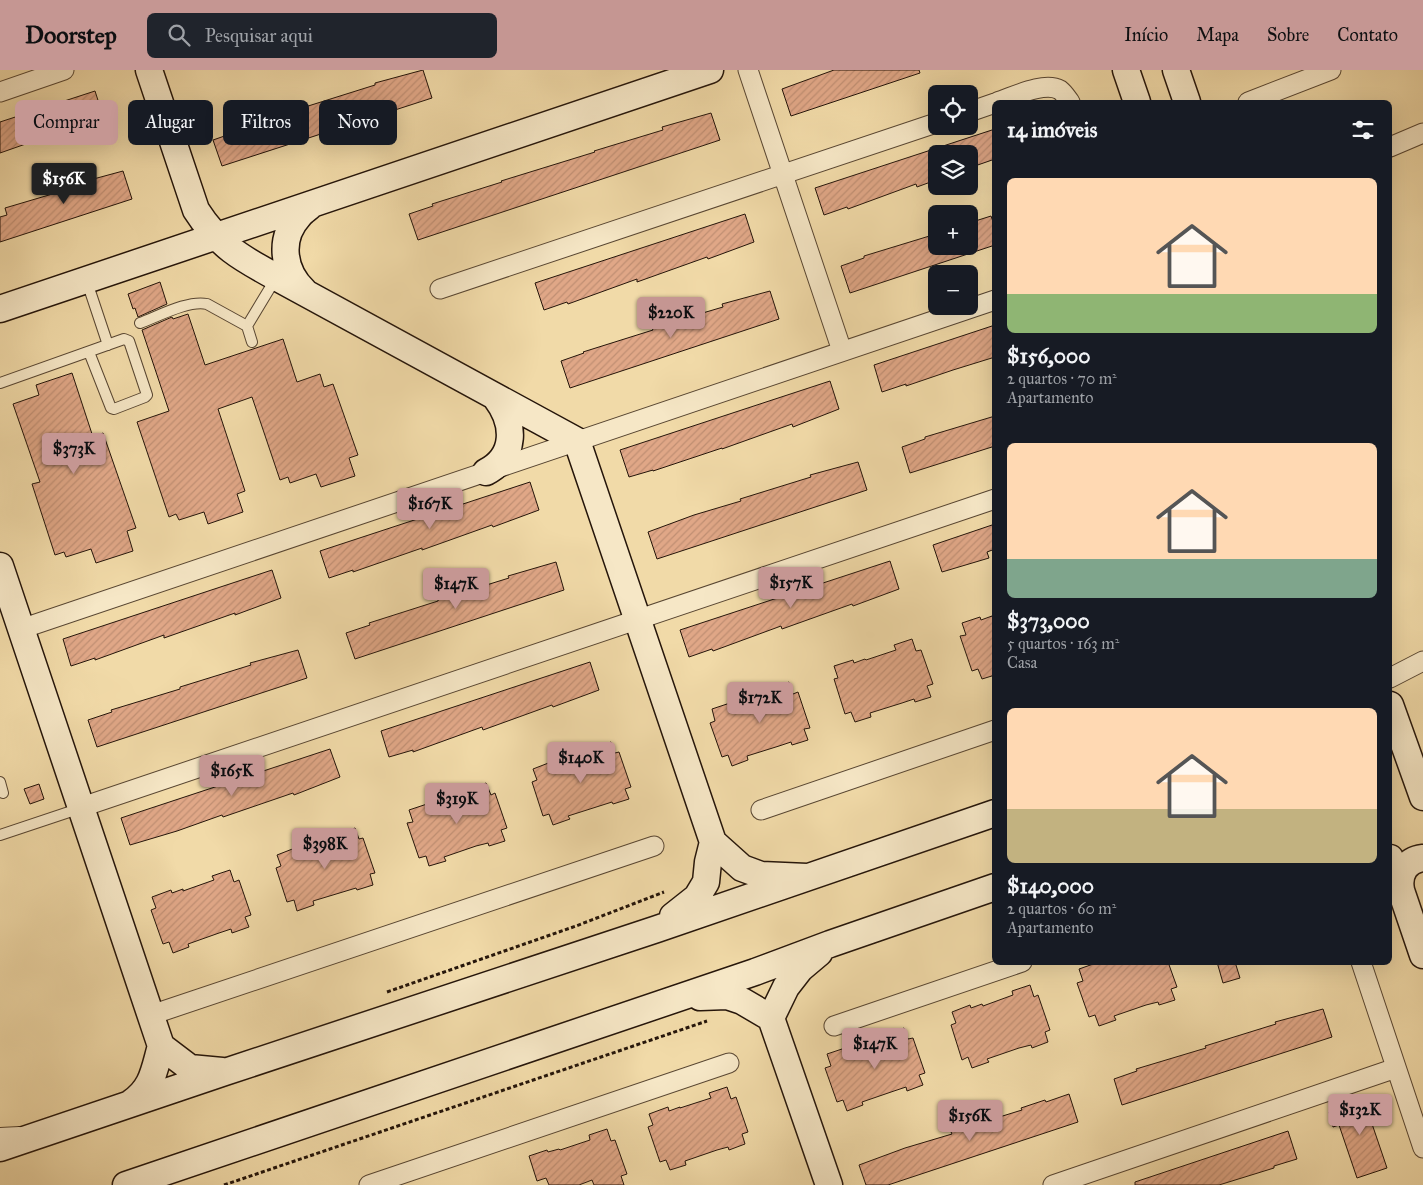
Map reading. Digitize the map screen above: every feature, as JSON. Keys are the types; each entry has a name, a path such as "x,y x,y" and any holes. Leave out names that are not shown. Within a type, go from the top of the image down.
{"street":[{"path":"0,92 64,70"},
{"path":"149,70 196,210 216,237 229,250 577,441 713,842 742,868 761,875 807,877"},
{"path":"0,310 710,70"},
{"path":"748,70 842,351"},
{"path":"1126,70 1136,100"},
{"path":"1176,70 1186,100"},
{"path":"1253,100 1331,70"},
{"path":"1005,100 1049,87 1060,90 1068,100"},
{"path":"978,109 992,104"},
{"path":"440,289 928,126"},
{"path":"1392,146 1423,132"},
{"path":"308,294 295,282 287,266 285,248 289,231 294,223 312,205"},
{"path":"21,629 992,301"},
{"path":"486,472 503,459 510,441 508,419 504,408 496,398"},
{"path":"82,808 594,633 639,620 992,500"},
{"path":"0,566 161,1046 152,1078 142,1095 129,1104"},
{"path":"1392,677 1423,661"},
{"path":"1392,717 1397,748 1423,795"},
{"path":"761,810 992,731"},
{"path":"0,1148 992,814"},
{"path":"657,928 697,897 706,882 713,842"},
{"path":"151,1015 654,846"},
{"path":"1401,890 1399,882 1401,873 1413,860 1423,858"},
{"path":"1392,864 1423,955"},
{"path":"126,1185 755,972 992,888"},
{"path":"771,1018 786,987 800,969 830,944"},
{"path":"834,1026 1013,965"},
{"path":"1362,965 1423,1148"},
{"path":"681,997 727,996 742,1001 771,1018 829,1185"},
{"path":"161,1046 190,1068 225,1072"},
{"path":"369,1185 729,1063"},
{"path":"1053,1185 1396,1068"}],"lane":[{"path":"247,326 276,277"},
{"path":"86,281 108,345"},
{"path":"140,323 200,302 247,326 252,342"},
{"path":"0,383 124,339 129,341 147,392 145,397 114,409 111,408 89,352"},
{"path":"0,782 3,792"},
{"path":"0,835 82,808"},
{"path":"0,1133 55,1130"},
{"path":"154,1185 190,1163"}],"path":[{"path":"387,992 576,926 669,890"},
{"path":"224,1185 713,1019"}],"building":[{"path":"423,70 432,98 397,109 397,100 327,100 375,85 375,83"},
{"path":"834,70 919,70 920,73 791,116 782,89"},
{"path":"95,91 98,100 67,100"},
{"path":"319,103 319,135 309,138 309,106"},
{"path":"711,113 720,140 418,240 409,214 433,206 432,204 663,130 662,127"},
{"path":"15,117 15,145 23,145 0,153 0,122"},
{"path":"992,130 992,160 978,165 978,145 946,145"},
{"path":"223,137 223,145 287,145 222,166 213,140"},
{"path":"928,151 928,183 917,187 916,184 848,209 847,207 824,215 815,188"},
{"path":"123,171 132,199 0,242 0,217 7,215 5,208 76,187 75,184"},
{"path":"745,214 754,242 637,282 637,279 568,304 567,302 544,310 535,283"},
{"path":"991,216 992,219 992,246 978,251 978,220"},
{"path":"928,236 928,255 965,255 935,265 928,265 928,267 850,293 841,266 864,258 864,256"},
{"path":"160,282 167,304 138,317 128,294"},
{"path":"770,291 779,319 570,388 561,361 583,352 653,330 652,328 723,307 722,304"},
{"path":"188,314 205,365 283,339 297,382 320,374 324,387 333,384 358,455 349,458 355,476 321,487 316,474 290,483 288,477 280,480 252,397 218,409 245,491 237,494 243,512 208,524 204,512 179,520 176,514 169,517 137,422 169,411 142,330 172,317 173,319"},
{"path":"992,326 992,358 882,392 874,365"},
{"path":"72,373 93,437 103,433 136,528 127,531 133,551 96,563 91,549 66,557 64,552 55,555 32,484 40,482 13,404 39,395 36,385"},
{"path":"830,381 839,409 793,427 792,424 722,449 629,477 620,450"},
{"path":"992,417 992,447 910,473 902,447 925,439 925,437"},
{"path":"858,462 867,490 657,559 648,532 694,515 741,501 740,499 811,477 810,475"},
{"path":"530,482 539,510 422,550 422,548 353,572 353,570 329,578 320,551"},
{"path":"992,525 992,550 987,552 989,558 942,572 933,545"},
{"path":"890,561 899,589 782,629 781,626 713,651 712,649 689,657 680,630"},
{"path":"556,562 564,590 355,659 346,633 370,625 369,623 509,578 508,576"},
{"path":"272,570 281,598 164,638 164,635 95,660 95,658 71,666 63,639"},
{"path":"992,616 992,676 982,679 978,669 972,671 960,636 966,635 962,623 980,617 981,620"},
{"path":"912,639 916,651 921,650 933,684 927,686 931,697 915,702 914,699 870,713 871,717 855,722 851,712 845,714 834,679 838,678 834,666 853,660 854,663 866,660 896,650 894,645"},
{"path":"298,650 307,678 97,747 88,720 112,712 111,710 251,665 250,663"},
{"path":"590,662 599,690 483,730 482,727 413,752 413,750 389,757 381,731"},
{"path":"789,682 793,694 798,692 810,728 804,729 808,740 792,745 791,742 747,756 748,760 732,766 728,755 722,757 710,723 715,721 712,709 730,703 731,706 743,703 773,693 771,689"},
{"path":"611,742 615,753 619,752 631,787 625,789 629,799 613,804 612,802 568,816 570,819 553,825 549,814 543,816 532,782 537,780 533,769 551,762 552,765 563,761 564,763 594,752 593,748"},
{"path":"330,749 340,777 294,795 293,793 223,817 222,815 130,845 121,818"},
{"path":"486,783 491,795 495,793 507,828 501,830 505,841 489,846 488,843 476,846 444,857 446,861 429,866 426,856 419,858 407,823 413,822 409,810 427,804 428,806 440,804 470,794 469,789"},
{"path":"39,784 44,799 30,804 24,789"},
{"path":"355,828 359,839 363,838 375,873 370,874 373,885 313,901 314,905 297,911 294,900 287,902 276,868 281,866 277,855 295,848 296,851 307,847 308,849 338,838 337,834"},
{"path":"230,870 234,882 239,880 251,915 245,917 249,927 232,933 231,929 219,933 188,944 189,947 173,953 169,942 163,944 151,910 156,908 152,897 171,890 172,893 183,889 183,891 214,880 212,876"},
{"path":"1090,965 1169,965 1177,987 1171,989 1175,1000 1159,1005 1158,1002 1146,1005 1114,1016 1116,1020 1099,1026 1095,1015 1089,1017 1077,983 1083,981 1079,969"},
{"path":"1218,965 1236,965 1240,978 1223,983"},
{"path":"1030,985 1034,997 1038,995 1050,1030 1045,1032 1048,1042 1032,1048 1031,1045 1019,1048 987,1059 989,1062 972,1068 968,1057 962,1060 951,1025 956,1023 952,1012 970,1005 971,1008 982,1004 983,1006 1013,995 1012,991"},
{"path":"1323,1009 1332,1037 1122,1105 1114,1079 1137,1071 1136,1069 1276,1024 1275,1022"},
{"path":"904,1028 908,1039 913,1038 925,1073 919,1075 923,1085 907,1091 906,1087 894,1091 862,1102 863,1105 847,1111 843,1100 837,1102 825,1068 831,1066 827,1054 845,1048 846,1051 857,1047 858,1049 888,1038 887,1034"},
{"path":"727,1087 731,1099 736,1097 748,1132 742,1134 745,1144 729,1150 728,1147 717,1150 685,1161 686,1165 670,1170 666,1160 660,1162 648,1127 653,1125 649,1114 668,1107 669,1111 711,1098 709,1093"},
{"path":"1069,1094 1078,1122 888,1185 866,1185 859,1165 905,1148 952,1134 951,1132 1022,1110 1021,1108"},
{"path":"1372,1097 1377,1112 1369,1115 1387,1168 1357,1178 1339,1125 1333,1127 1329,1112"},
{"path":"607,1129 611,1141 615,1140 627,1174 621,1176 624,1185 594,1185 592,1180 579,1185 549,1185 546,1178 537,1181 529,1156 547,1150 548,1152 560,1150 590,1140 589,1135"},
{"path":"1288,1131 1297,1159 1274,1166 1274,1168 1219,1185 1135,1185 1135,1182"}]}
